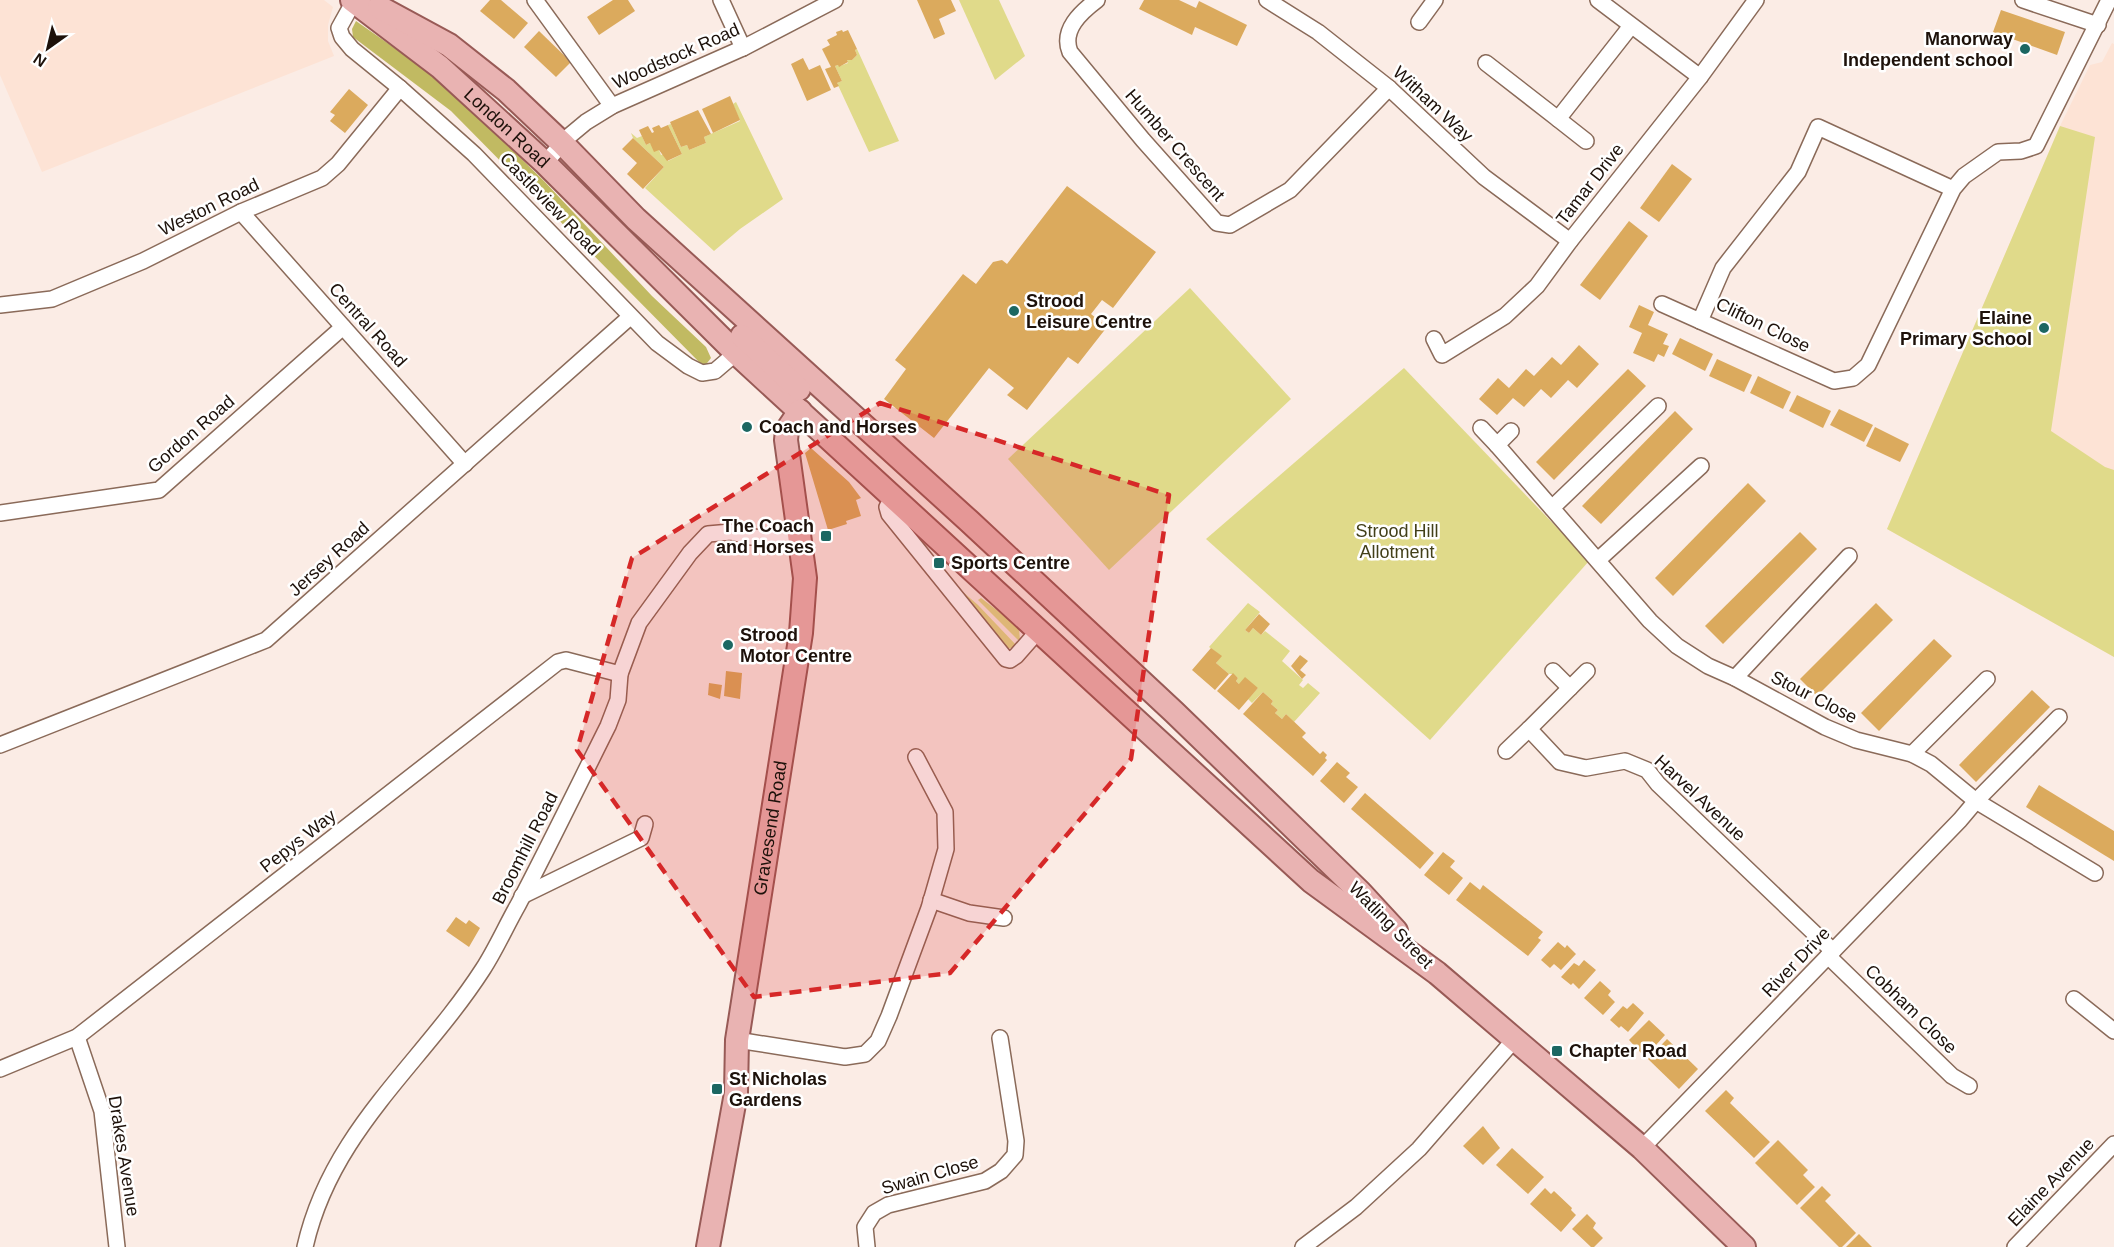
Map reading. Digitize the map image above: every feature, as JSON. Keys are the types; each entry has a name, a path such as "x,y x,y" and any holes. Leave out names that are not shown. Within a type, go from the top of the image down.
{"main road":[{"name":"London Road","path":"357,0 437,38 496,81 563,144 636,219 682,281 748,342 800,411"},
{"name":"London Road","path":"357,0 440,67 545,163 648,267 748,342 817,383"},
{"name":"London Road","path":"563,144 569,168 605,207 648,267"},
{"name":"Watling Street","path":"817,383 1174,712 1351,884 1437,973"},
{"name":"Watling Street","path":"800,411 1311,881 1437,973"},
{"name":"Gravesend Road","path":"708,1247 736,1093 737,1040 800,642 805,578 786,440 787,430 800,411"},
{"name":"Watling Street","path":"926,483 947,520 1048,614 1048,620 1038,630"},
{"name":"Watling Street","path":"1100,645 1093,656 1097,664 1157,721 1178,758"},
{"path":"1437,973 1642,1148 1744,1247"}],"street":[{"name":"Castleview Road","path":"357,0 339,30 352,49 474,154 657,343 699,372 714,372 748,342"},
{"path":"535,0 612,106"},
{"path":"721,0 743,48"},
{"name":"Woodstock Road","path":"545,163 586,122 612,106 743,48 835,0"},
{"name":"Humber Crescent","path":"1097,0 1071,26 1067,43 1070,52 1143,140 1217,223 1230,225 1290,190 1389,88"},
{"name":"Witham Way","path":"1267,0 1318,32 1389,88 1484,177 1570,240"},
{"path":"1419,22 1436,0"},
{"path":"1598,0 1700,77"},
{"name":"Tamar Drive","path":"1434,339 1443,355 1505,316 1537,286 1570,240 1700,77 1756,0"},
{"path":"2023,0 2098,25"},
{"name":"Clifton Close","path":"1953,189 1818,127 1798,172 1723,268 1700,321 1834,381 1853,378 1868,365 1953,189 1964,176 1998,152 2021,151 2037,146 2070,75 2109,0"},
{"path":"1558,119 1631,26"},
{"path":"1486,63 1586,141"},
{"name":"Weston Road","path":"0,305 52,299 143,261 242,212 329,173 400,88"},
{"name":"Central Road","path":"242,212 465,464"},
{"path":"1662,304 1700,321"},
{"name":"Jersey Road","path":"0,745 266,640 630,317"},
{"name":"Gordon Road","path":"0,513 159,490 343,327"},
{"path":"1552,508 1658,406"},
{"name":"Stour Close","path":"1481,428 1650,621 1677,646 1708,666 1735,678 1825,727 1856,740 1912,754 1940,771 1976,801"},
{"path":"1497,445 1510,431"},
{"path":"1598,560 1701,466"},
{"path":"894,496 887,507 889,514 1006,659 1010,660 1016,656 1038,630"},
{"name":"Broomhill Road","path":"305,1247 323,1191 348,1143 444,1023 483,968 522,896 608,726 618,700 620,674 639,623 690,553 708,534 731,532 751,537 800,538"},
{"name":"Stour Close","path":"1735,678 1849,556"},
{"name":"Pepys Way","path":"0,1069 77,1037 558,663 566,660 620,674"},
{"path":"1553,671 1570,688"},
{"path":"1506,751 1587,671"},
{"path":"1912,754 1987,679"},
{"name":"River Drive","path":"1642,1148 2059,717"},
{"name":"Harvel Avenue","path":"1528,729 1560,762 1586,768 1625,761 1647,770 1658,784 1830,953"},
{"path":"737,1040 836,1056 857,1056 869,1051 878,1041 931,900 946,849 945,812 916,758"},
{"path":"1976,801 2095,873"},
{"path":"522,896 641,838 645,824"},
{"path":"931,900 969,913 1004,918"},
{"name":"Cobham Close","path":"1830,953 1952,1076 1969,1086"},
{"path":"2074,999 2114,1031"},
{"name":"Drakes Avenue","path":"77,1037 102,1111 117,1247"},
{"name":"Swain Close","path":"867,1247 864,1227 874,1213 888,1205 985,1181 1001,1171 1015,1155 1016,1141 1000,1038"},
{"path":"1303,1247 1356,1207 1419,1149 1514,1040"},
{"name":"Elaine Avenue","path":"2015,1247 2114,1144"}],"highlighted area":[{"path":"880,403 1169,495 1131,759 950,973 754,997 577,750 632,558"}],"shaded area":[{"path":"0,0 324,0 333,7 328,25 328,41 334,56 42,172 0,75"},
{"path":"356,21 443,82 544,181 652,296 706,347 711,358 704,367 451,111 353,37 352,29"},
{"name":"Elaine Primary School","path":"2112,43 2114,44 2114,657 1887,529 2060,126 2090,65 2102,62"}],"green space":[{"path":"959,0 999,0 1025,56 995,80"},
{"path":"857,49 899,141 869,152 837,83 842,81 835,66 852,60 857,55 855,50"},
{"path":"736,102 783,199 740,229 714,251 645,188 664,167 633,138 631,133 637,138 642,136 646,145 650,143 659,150 661,155 664,154 668,161 682,154 668,125 671,124 681,147 687,145 689,150 706,143 704,137 740,121 733,104"},
{"name":"Elaine Primary School","path":"2060,126 2095,137 2051,431 2105,467 2114,470 2114,657 1887,529"},
{"path":"1190,288 1291,399 1109,570 1008,459"},
{"name":"Strood Hill Allotment","path":"1404,368 1589,561 1430,740 1206,539"},
{"path":"956,586 978,605 1017,646 1007,649"},
{"path":"981,598 1019,627 1020,642 978,600"},
{"path":"1248,603 1260,612 1245,630 1249,633 1253,628 1261,635 1265,631 1290,651 1282,661 1303,680 1299,685 1303,688 1308,683 1320,693 1294,722 1286,714 1282,719 1275,713 1278,710 1271,704 1273,701 1263,692 1252,703 1248,699 1258,688 1239,684 1236,681 1238,678 1216,663 1221,656 1209,647"}],"building":[{"path":"490,0 501,0 528,23 514,39 480,11"},
{"path":"613,0 628,0 635,11 599,35 587,17"},
{"path":"917,0 951,0 956,11 939,19 945,34 934,39"},
{"path":"1144,0 1179,0 1196,8 1199,1 1247,25 1237,46 1195,27 1192,35 1139,9"},
{"name":"Manorway Independent school","path":"2001,10 2065,32 2057,55 1993,32"},
{"path":"842,30 843,32 848,30 857,49 855,50 857,55 839,67 835,66 842,81 834,88 825,69 831,67 822,49 830,45 827,40"},
{"path":"539,31 571,62 556,77 524,47"},
{"path":"803,58 809,70 820,65 831,90 807,101 791,64"},
{"path":"349,89 368,105 345,133 330,121 335,115 330,112"},
{"path":"730,96 740,120 713,133 702,109"},
{"path":"698,110 711,134 704,137 706,143 689,150 687,145 681,147 670,122"},
{"path":"659,125 661,128 668,125 682,154 667,161 659,150 654,152 650,143 646,145 639,130 648,126 652,133 654,132 652,128"},
{"path":"633,138 664,167 643,189 627,174 637,163 622,149"},
{"path":"1672,164 1692,179 1659,222 1640,208"},
{"name":"Strood Leisure Centre","path":"1067,186 1156,252 1113,308 1102,300 1091,314 1107,327 1078,364 1068,357 1027,410 1007,395 1014,388 989,368 934,438 884,399 906,369 895,360 963,274 976,284 993,262 1002,260 1007,264"},
{"path":"1629,221 1648,236 1600,300 1580,285"},
{"path":"1639,305 1654,312 1648,325 1668,334 1663,344 1669,346 1664,357 1658,354 1654,362 1633,353 1642,333 1629,327"},
{"path":"1680,338 1713,354 1705,371 1672,354"},
{"path":"1579,345 1599,364 1577,388 1568,380 1551,398 1541,389 1524,407 1513,398 1497,415 1479,399 1498,378 1509,388 1526,369 1534,376 1552,357 1561,365"},
{"path":"1717,359 1752,375 1744,392 1709,376"},
{"path":"1628,369 1646,386 1554,480 1536,462"},
{"path":"1758,376 1791,392 1783,409 1750,393"},
{"path":"1797,395 1831,411 1823,428 1789,411"},
{"path":"1839,409 1873,425 1864,442 1830,425"},
{"path":"1675,411 1693,429 1601,524 1582,506"},
{"path":"1875,427 1909,444 1900,462 1866,446"},
{"path":"811,448 849,482 861,498 856,500 861,516 846,521 847,524 828,530 805,453"},
{"path":"1748,483 1766,501 1673,596 1655,578"},
{"path":"1800,532 1817,549 1723,644 1705,626"},
{"path":"1876,603 1893,620 1817,696 1800,679"},
{"path":"1259,614 1270,624 1261,635 1253,628 1249,633 1245,630"},
{"path":"1934,639 1952,656 1879,731 1861,713"},
{"path":"1211,648 1222,656 1216,663 1229,674 1215,690 1192,670"},
{"path":"1300,655 1308,661 1300,670 1306,675 1302,679 1291,666"},
{"path":"726,671 742,673 740,699 724,696"},
{"path":"1233,673 1238,678 1236,681 1239,684 1245,677 1258,688 1239,710 1217,691"},
{"path":"709,683 722,685 720,699 708,695"},
{"path":"2032,690 2050,707 1976,782 1959,765"},
{"path":"1263,692 1273,701 1271,704 1278,710 1275,713 1282,719 1286,714 1306,733 1302,737 1320,754 1323,751 1327,755 1325,758 1327,760 1313,776 1243,714"},
{"path":"1337,762 1350,773 1346,777 1358,787 1344,803 1320,781"},
{"path":"2039,785 2114,831 2114,861 2026,807"},
{"path":"1365,793 1434,853 1420,869 1351,809"},
{"path":"1443,852 1455,861 1450,867 1463,878 1449,895 1424,875"},
{"path":"1470,882 1480,890 1483,885 1543,932 1538,938 1541,940 1528,956 1456,900"},
{"path":"456,917 466,924 469,920 480,928 469,947 446,931"},
{"path":"1558,942 1565,948 1567,945 1576,954 1561,970 1554,964 1550,968 1541,960"},
{"path":"1584,960 1596,970 1579,989 1561,977 1574,963 1579,966"},
{"path":"1600,981 1611,991 1608,995 1615,1002 1603,1015 1584,998"},
{"path":"1633,1003 1644,1013 1628,1032 1610,1020 1623,1006 1627,1009"},
{"path":"1649,1020 1665,1035 1656,1045 1652,1041 1641,1053 1629,1040"},
{"path":"1667,1039 1698,1069 1679,1089 1648,1059"},
{"path":"1726,1090 1734,1098 1730,1103 1770,1142 1754,1158 1705,1111"},
{"path":"1483,1126 1500,1148 1483,1165 1463,1146"},
{"path":"1778,1140 1808,1170 1803,1175 1815,1187 1797,1205 1755,1163"},
{"path":"1512,1148 1544,1177 1528,1194 1496,1165"},
{"path":"1822,1186 1831,1195 1825,1201 1856,1233 1842,1247 1839,1247 1800,1208"},
{"path":"1545,1188 1551,1194 1554,1191 1576,1215 1561,1232 1530,1204"},
{"path":"1587,1214 1596,1223 1593,1228 1603,1238 1594,1247 1591,1247 1572,1229"},
{"path":"1859,1234 1872,1247 1846,1247"}],"place":[{"name":"Manorway Independent school","path":"2025,49"},
{"name":"Strood Leisure Centre","path":"1014,311"},
{"name":"Elaine Primary School","path":"2044,328"},
{"name":"Coach and Horses","path":"747,427"},
{"name":"The Coach and Horses","path":"826,536"},
{"name":"Sports Centre","path":"939,563"},
{"name":"Strood Motor Centre","path":"728,645"},
{"name":"Chapter Road","path":"1557,1051"},
{"name":"St Nicholas Gardens","path":"717,1089"}]}
